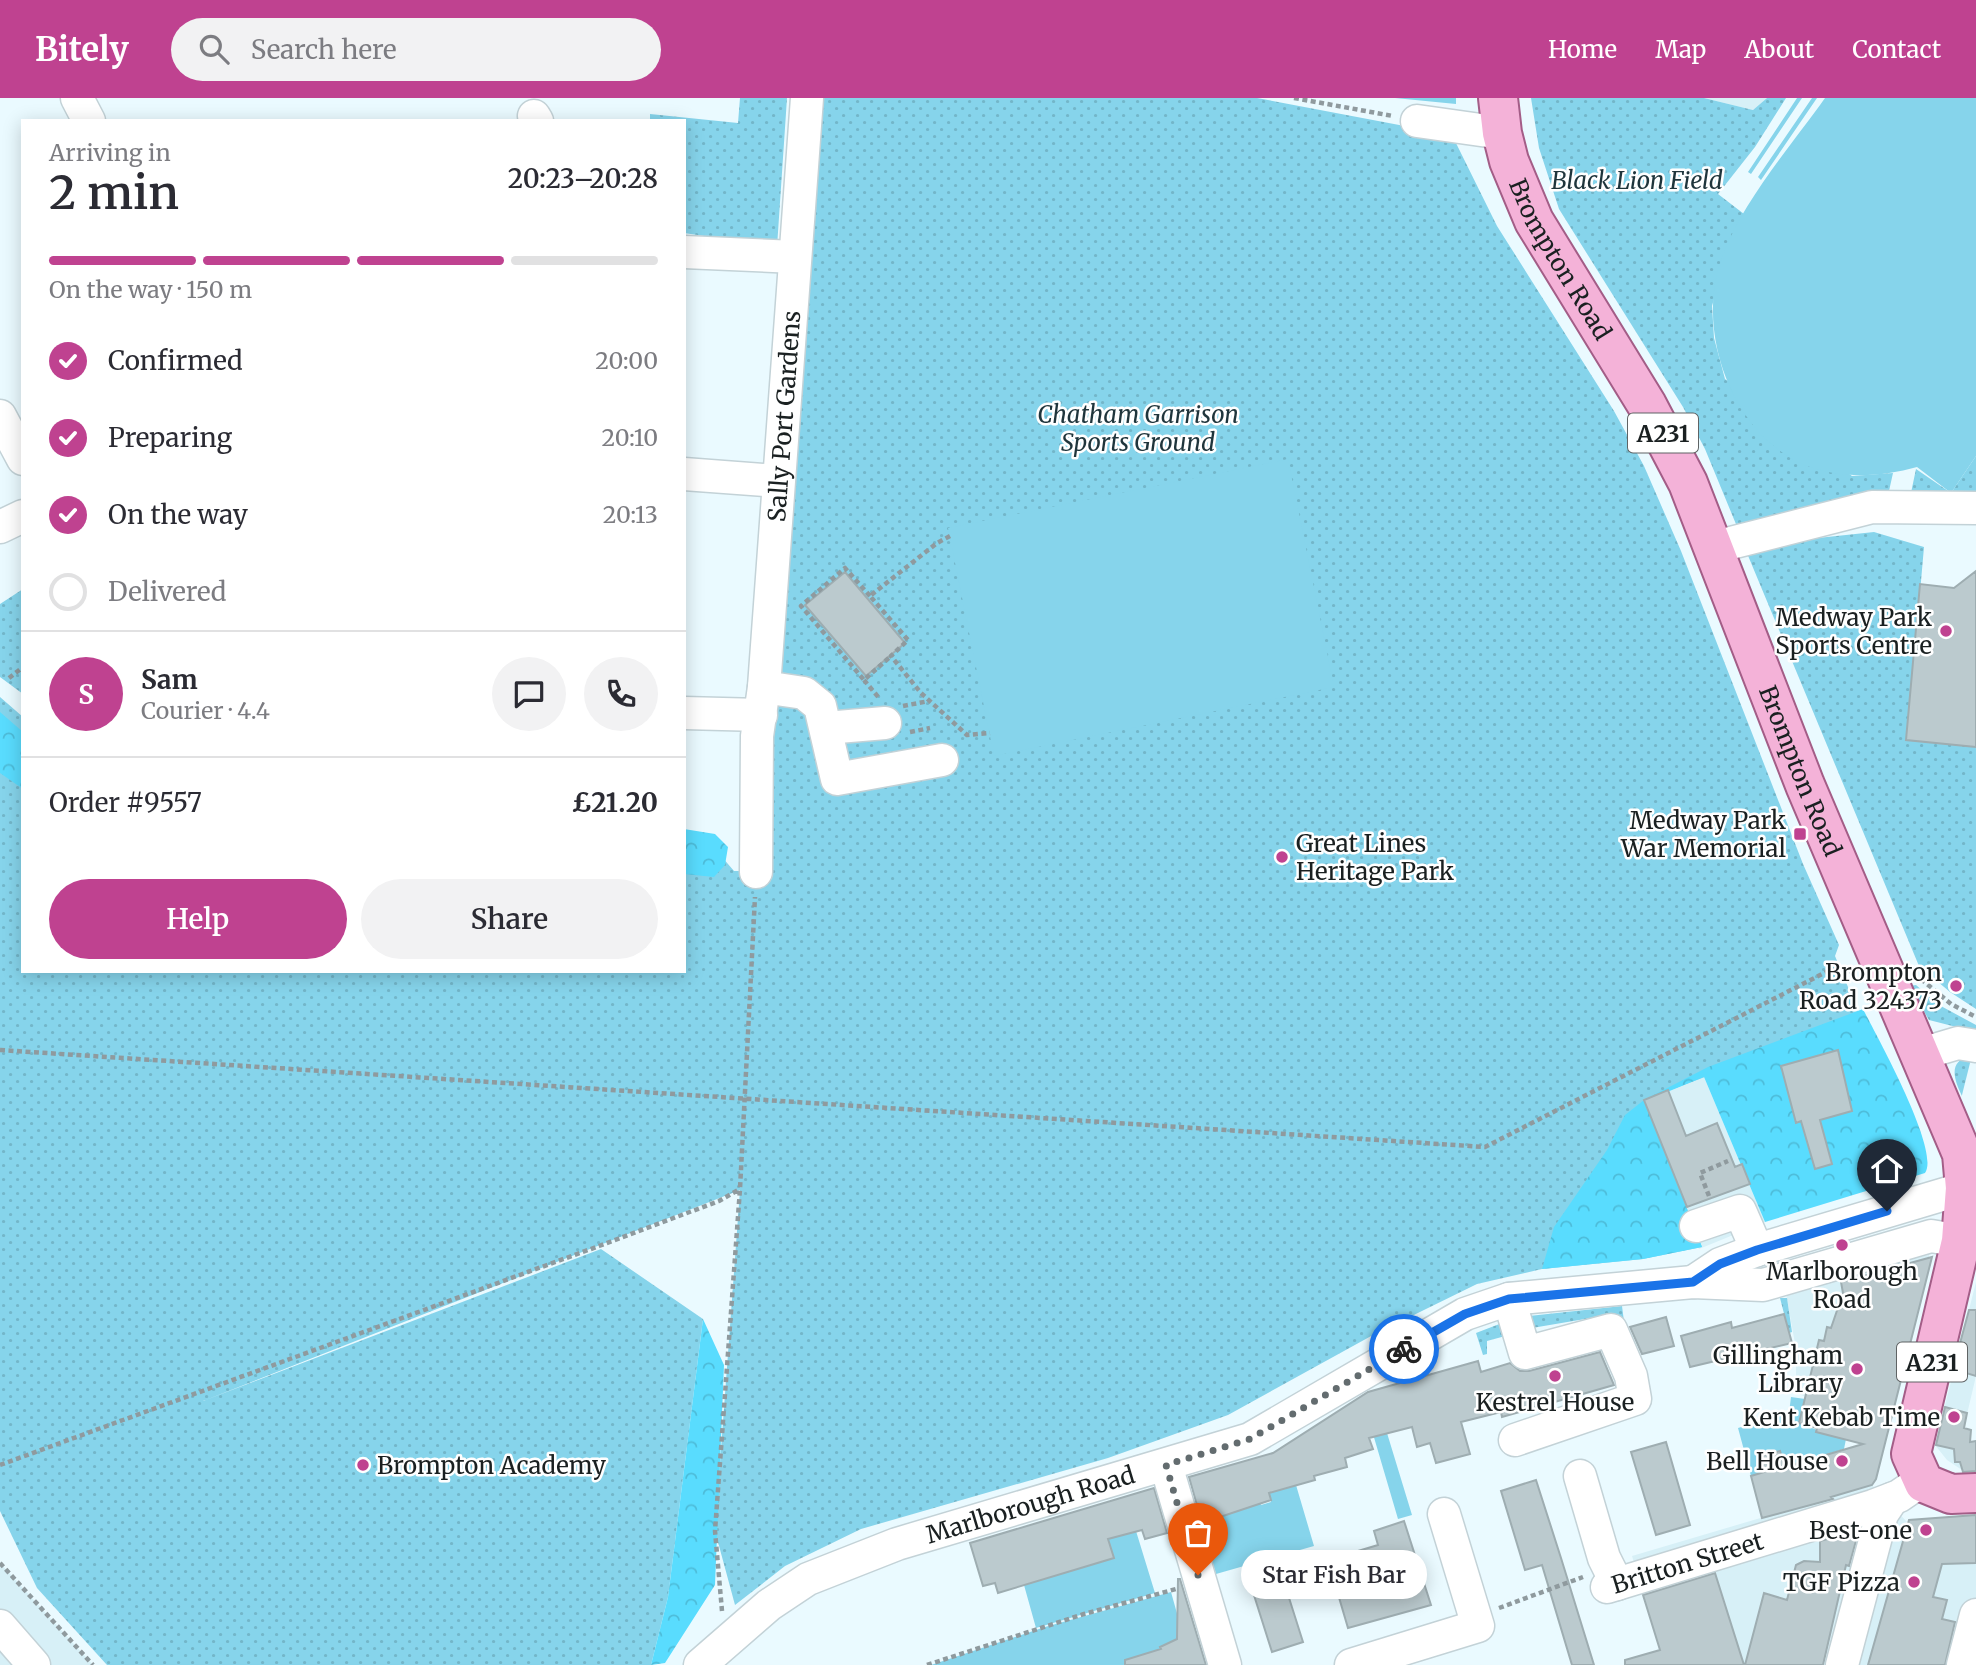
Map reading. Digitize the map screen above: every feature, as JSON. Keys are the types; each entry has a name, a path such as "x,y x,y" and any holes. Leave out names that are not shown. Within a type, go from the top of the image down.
{"main road":[{"name":"Brompton Road","path":"1500,116 1514,178 1534,221 1664,434 1715,547 1805,785 1962,1154 1965,1188"},
{"name":"A231","path":"1907,1490 1914,1466 1910,1448 1961,1241 1965,1188"},
{"path":"1907,1490 1976,1493"}],"street":[{"path":"76,98 88,119"},
{"name":"Sally Port Gardens","path":"756,872 761,713 807,98"},
{"path":"1417,121 1500,116"},
{"path":"686,252 795,257"},
{"path":"0,416 21,455"},
{"path":"686,474 778,481"},
{"path":"1715,547 1872,507 1976,508"},
{"path":"0,527 21,517"},
{"path":"686,713 761,713 807,695 821,708 835,776 840,780 942,760"},
{"path":"826,728 893,728"},
{"path":"1921,1054 1958,1043 1976,1046"},
{"name":"Marlborough Road","path":"1693,1282 1720,1264 1757,1250 1965,1188"},
{"path":"1913,1203 1921,1240"},
{"path":"1707,1222 1740,1211 1757,1250"},
{"name":"Marlborough Road","path":"701,1665 782,1595 827,1571 897,1544 1250,1439 1465,1314 1509,1299 1693,1282 1763,1285 1816,1281 1931,1236 1961,1241"},
{"path":"1509,1299 1525,1353 1611,1330 1631,1376 1635,1399 1515,1440"},
{"path":"1166,1465 1225,1665"},
{"path":"1580,1476 1612,1586"},
{"path":"1842,1665 1882,1514 1907,1490"},
{"name":"Britton Street","path":"1612,1586 1907,1490"},
{"path":"1351,1665 1478,1626 1444,1514"},
{"path":"1963,1665 1976,1615"},
{"path":"0,1626 34,1665"}],"path":[{"path":"1294,98 1417,121"},
{"path":"870,596 937,543 950,536"},
{"path":"845,568 908,640 891,656 864,680 801,606 845,568"},
{"path":"891,656 921,693 966,734 990,733"},
{"path":"9,678 21,669"},
{"path":"893,728 930,728"},
{"path":"722,1612 715,1531 746,1097 756,872"},
{"path":"0,1050 1485,1147 1830,970 1858,971 1852,959"},
{"path":"1920,978 1951,1004 1976,1017"},
{"path":"1707,1222 1700,1173 1728,1161"},
{"path":"0,1465 599,1246 719,1201 740,1189"},
{"path":"0,1563 93,1665"},
{"name":"Britton Street","path":"1475,1616 1596,1573 1612,1586"},
{"path":"927,1665 1084,1614 1187,1586"}],"shaded area":[{"path":"1704,98 1767,98 1753,110"},
{"path":"1704,1077 1765,1222 1699,1249 1640,1103"},
{"path":"1929,1255 1929,1268 1811,1399 1796,1393 1796,1349 1785,1288"},
{"path":"1976,1282 1976,1376 1964,1427 1971,1430 1970,1441 1976,1441 1976,1468 1962,1470 1947,1460 1935,1445"},
{"path":"1872,1485 1908,1523 1912,1520 1976,1514 1976,1665 1666,1665 1632,1556"},
{"path":"0,1563 93,1665 0,1665"}],"green space":[{"path":"740,98 787,98 777,247 686,233 686,119 650,119 650,114 738,123"},
{"name":"Great Lines Heritage Park","path":"818,98 1257,98 1452,135 1497,226 1614,411 1644,466 1681,551 1803,864 1839,945 1835,956 1861,1018 1644,1100 1702,1247 1643,1259 1542,1269 1477,1284 1373,1335 1228,1415 1108,1458 861,1529 785,1566 735,1605 715,1531 740,1190 203,1401 601,1249 703,1319 668,1597 651,1665 107,1665 37,1588 0,1511 0,697 21,715 21,973 686,973 686,849 716,850 734,871 764,871"},
{"path":"1395,98 1456,98 1456,104"},
{"name":"Black Lion Field","path":"1531,98 1704,98 1753,110 1767,98 1786,98 1755,147 1718,194 1744,214 1730,242 1712,306 1714,338 1725,379 1852,476 1893,473 1887,500 1738,529 1705,449 1683,407 1559,209 1539,148"},
{"path":"1797,98 1802,98 1751,174 1748,172"},
{"path":"1812,98 1817,98 1761,180 1758,177"},
{"path":"1825,98 1976,98 1976,456 1951,493 1917,467 1876,475 1848,475 1807,466 1782,453 1761,434 1743,411 1729,386 1720,358 1714,330 1713,301 1724,251 1763,182"},
{"path":"1976,456 1976,508 1908,507 1916,469 1951,493"},
{"path":"1288,459 1334,687 994,756 948,528"},
{"path":"1874,532 1924,547 1907,740 1976,747 1976,1009 1919,966 1744,546"},
{"path":"21,590 21,693 0,677 0,604"},
{"path":"0,712 21,730 21,788 0,773"},
{"path":"686,829 715,834 728,847 725,865 714,877 686,874"},
{"path":"1916,985 1939,1005 1976,1025 1976,1032 1929,1020 1909,986"},
{"path":"1863,1009 1916,1118 1924,1142 1927,1161 1925,1173 1765,1222 1704,1077 1645,1101 1702,1247 1643,1259 1542,1269 1554,1227 1607,1150 1625,1115 1644,1100 1708,1067"},
{"path":"1972,1055 1962,1096 1955,1077 1956,1066"},
{"path":"1780,1298 1787,1298 1792,1332 1789,1333"},
{"path":"1622,1306 1626,1337 1595,1325 1591,1318 1532,1328 1529,1316"},
{"path":"703,1319 724,1365 715,1585 665,1663 651,1665 668,1597"},
{"path":"1502,1323 1509,1335 1487,1341 1487,1354 1483,1355 1476,1333"},
{"path":"1791,1397 1805,1399 1799,1423 1835,1437 1847,1434 1844,1449 1785,1467 1780,1451 1760,1456 1764,1472 1751,1476 1738,1428 1789,1413"},
{"path":"1387,1433 1412,1515 1398,1519 1373,1434"},
{"path":"1271,1478 1275,1491 1296,1485 1314,1546 1216,1574 1203,1531 1215,1528 1211,1515 1255,1484 1261,1505 1271,1502 1265,1480"},
{"path":"1136,1531 1155,1593 1036,1628 1017,1560 1105,1561 1114,1558 1106,1533"},
{"path":"1171,1592 1190,1660 1178,1639 1160,1647 1165,1665 931,1665 1045,1627"}],"building":[{"name":"Medway Park Sports Centre","path":"1976,571 1976,747 1906,740 1920,584 1954,588"},
{"path":"845,572 905,643 866,676 805,605"},
{"path":"1838,1050 1852,1111 1820,1120 1832,1164 1815,1169 1801,1121 1796,1123 1781,1066"},
{"path":"1668,1090 1686,1136 1717,1123 1735,1167 1742,1164 1750,1184 1687,1207 1644,1100"},
{"path":"1932,1257 1876,1479 1872,1485 1831,1497 1833,1499 1762,1518 1751,1476 1764,1472 1760,1456 1780,1451 1785,1467 1863,1444 1816,1432 1817,1428 1799,1423 1819,1340 1824,1341 1827,1327 1831,1328 1843,1293 1841,1282"},
{"path":"1969,1310 1976,1310 1976,1376 1953,1369"},
{"path":"1784,1314 1792,1343 1690,1367 1681,1336 1731,1322 1732,1328"},
{"path":"1666,1317 1674,1346 1642,1354 1630,1327"},
{"path":"1600,1352 1614,1385 1502,1417 1501,1412 1461,1422 1470,1454 1436,1463 1430,1443 1417,1447 1412,1427 1369,1438 1373,1449 1345,1458 1347,1467 1314,1476 1315,1480 1269,1493 1271,1500 1202,1523 1189,1477 1273,1453 1368,1392 1478,1361 1481,1372 1510,1363 1520,1371 1529,1371"},
{"path":"1945,1407 1967,1413 1964,1428 1971,1430 1970,1442 1976,1441 1976,1471 1963,1472 1960,1462 1955,1462 1954,1449 1936,1445"},
{"path":"1666,1442 1690,1525 1656,1535 1631,1452"},
{"path":"1536,1480 1594,1665 1572,1665 1542,1565 1525,1570 1501,1491"},
{"path":"1154,1488 1167,1533 1145,1539 1142,1530 1108,1539 1114,1558 998,1593 995,1583 983,1586 970,1543"},
{"path":"1976,1515 1976,1563 1942,1564 1933,1597 1947,1600 1942,1619 1955,1622 1945,1665 1868,1665 1909,1520"},
{"path":"1404,1521 1431,1605 1348,1628 1328,1560 1378,1545 1374,1531"},
{"path":"1859,1530 1849,1566 1846,1565 1823,1665 1745,1665 1764,1593 1787,1600 1796,1565 1804,1561 1820,1562 1820,1541"},
{"path":"1277,1560 1303,1642 1272,1652 1246,1570"},
{"path":"1715,1573 1744,1665 1625,1665 1625,1660 1660,1650 1643,1595"},
{"path":"1178,1579 1206,1665 1125,1665 1125,1660 1161,1649 1160,1647 1177,1639"}],"way so far":[{"path":"1198,1575 1166,1465 1250,1439 1404,1349"}],"place":[{"name":"Medway Park Sports Centre","path":"1946,631"},
{"name":"Medway Park War Memorial","path":"1800,834"},
{"name":"Great Lines Heritage Park","path":"1282,857"},
{"name":"Brompton Road 324373","path":"1956,986"},
{"name":"Marlborough Road","path":"1842,1245"},
{"name":"Gillingham Library","path":"1857,1369"},
{"name":"Kestrel House","path":"1555,1376"},
{"name":"Kent Kebab Time","path":"1954,1417"},
{"name":"Bell House","path":"1842,1461"},
{"name":"Brompton Academy","path":"363,1465"},
{"name":"Best-one","path":"1926,1530"},
{"name":"Star Fish Bar","path":"1198,1575"},
{"name":"TGF Pizza","path":"1914,1582"}],"route":[{"path":"1404,1349 1465,1314 1509,1299 1693,1282 1720,1264 1757,1250 1887,1211"}],"park label":[{"name":"Chatham Garrison Sports Ground","path":"1138,428"}]}
